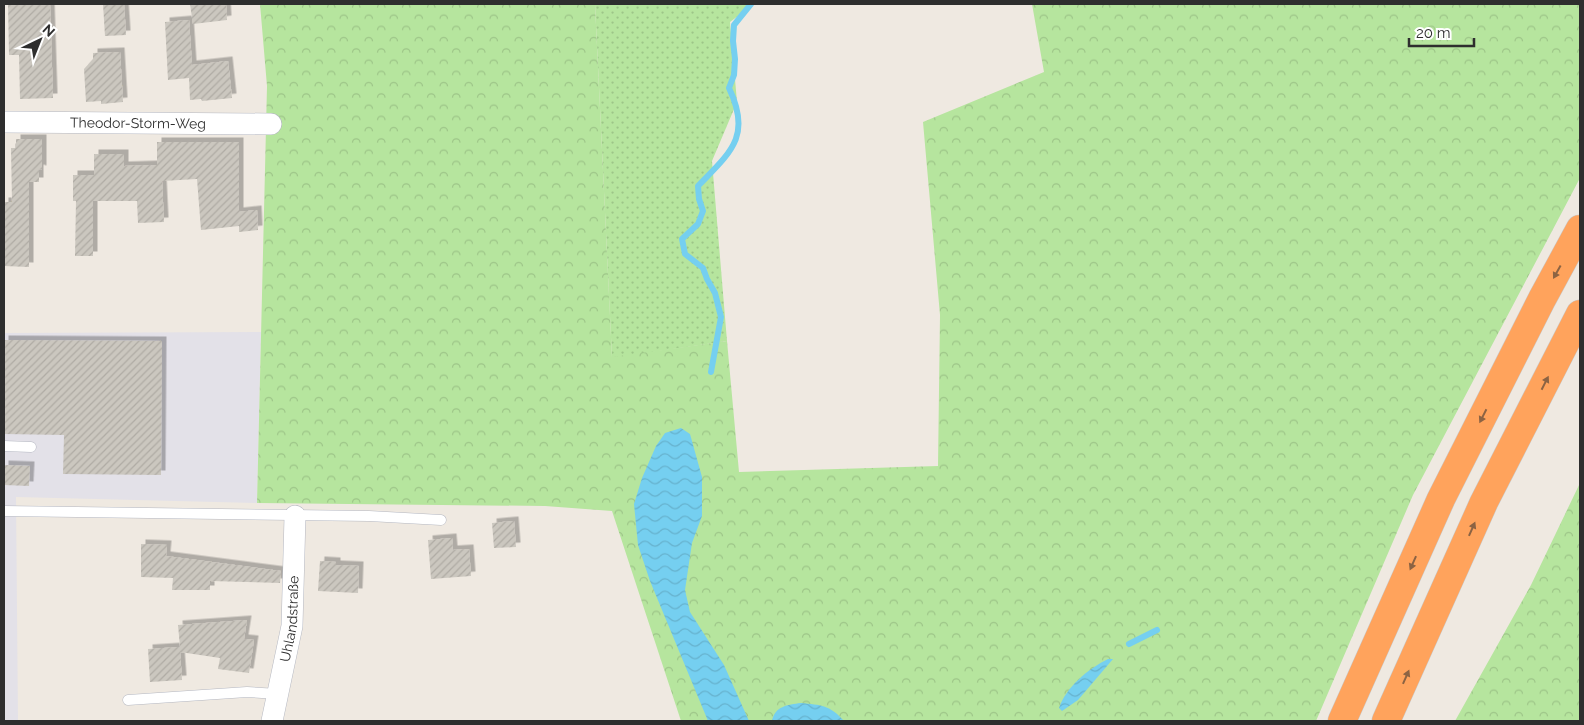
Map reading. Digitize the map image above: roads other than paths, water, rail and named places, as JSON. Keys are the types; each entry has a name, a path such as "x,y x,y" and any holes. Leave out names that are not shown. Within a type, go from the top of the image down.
{"highway":[{"path":"1342,721 1441,499 1542,299 1580,229"},
{"path":"1386,721 1484,502 1580,314"}],"street":[{"name":"Theodor-Storm-Weg","path":"4,122 271,124"},
{"name":"Uhlandstraße","path":"272,721 292,626 295,516"}],"lane":[{"path":"4,446 31,446"},
{"path":"4,511 368,516 441,520"},
{"path":"128,700 247,692 278,694"}],"water":[{"path":"681,428 690,434 702,477 702,516 692,543 685,590 690,612 724,665 749,721 708,721 650,581 638,545 634,504 642,478 656,446 665,433"},
{"path":"1108,659 1113,659 1078,700 1062,711 1059,708 1062,700 1072,686 1086,673"},
{"path":"801,703 814,704 830,709 844,721 772,721 776,712 782,707"}],"waterway":[{"path":"711,372 721,317 715,293 703,268 685,254 682,239 698,224 703,211 699,199 698,186 728,153 738,131 736,105 729,88 734,75 734,25 751,4"},
{"path":"1129,644 1157,630"}]}
